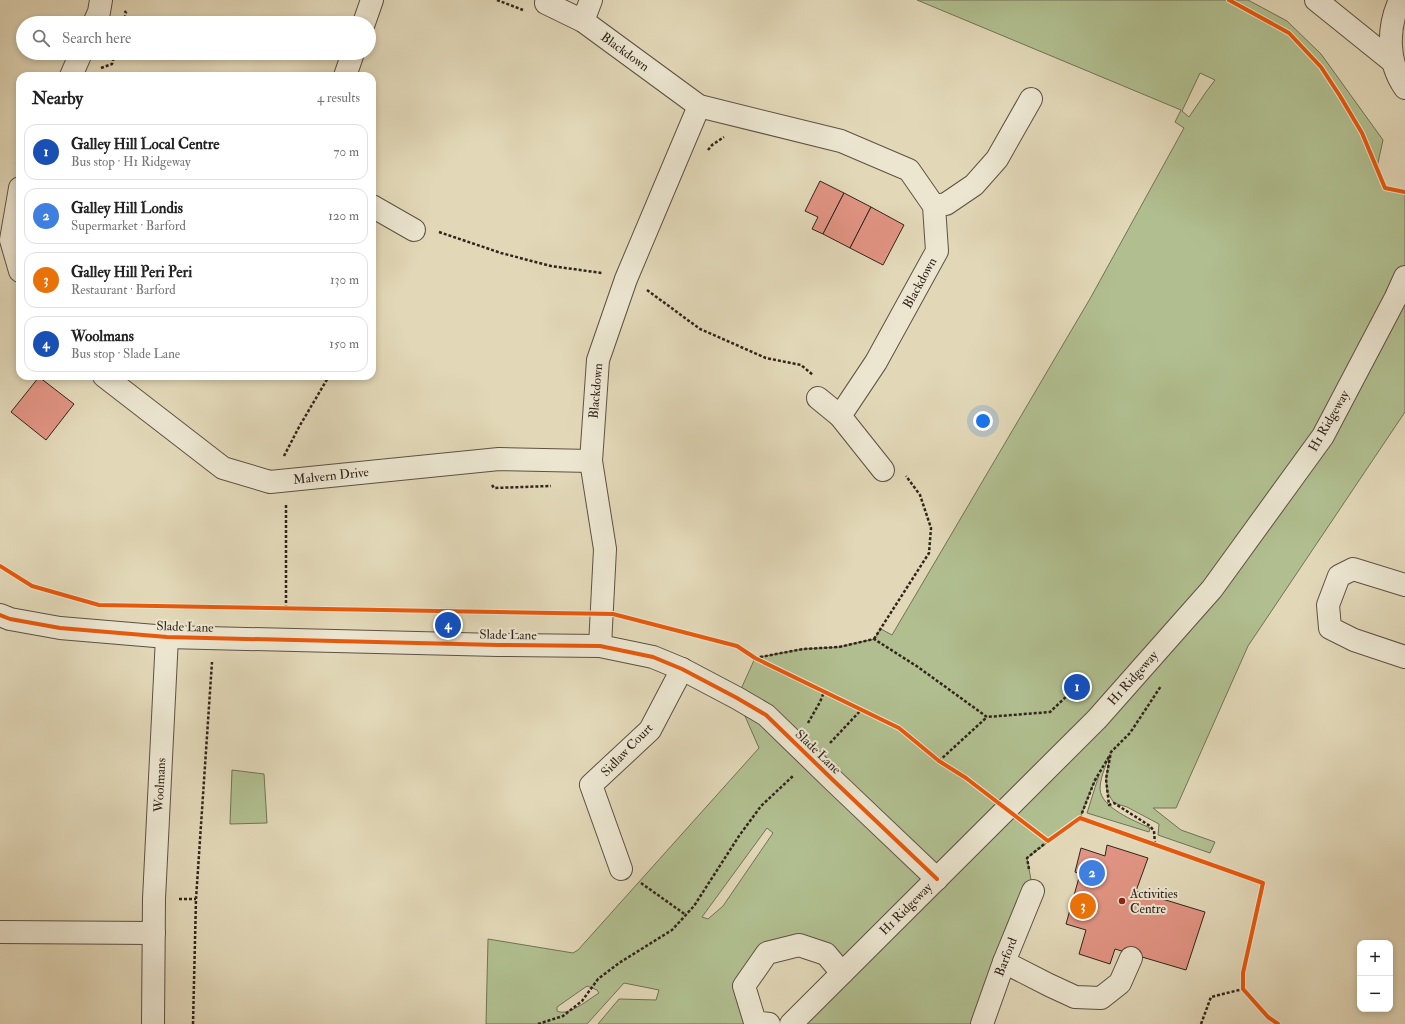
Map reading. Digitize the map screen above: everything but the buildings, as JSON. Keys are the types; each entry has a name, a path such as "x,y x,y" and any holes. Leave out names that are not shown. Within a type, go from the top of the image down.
{"street":[{"path":"97,16 101,0"},
{"path":"366,16 372,0"},
{"path":"583,21 591,0"},
{"path":"1316,0 1393,62"},
{"path":"1400,0 1391,30 1391,46 1393,62 1405,88"},
{"name":"Blackdown","path":"546,3 583,21 699,106 841,141 908,170 934,206 937,251 876,362 840,416"},
{"path":"72,72 78,60"},
{"path":"346,72 351,60"},
{"path":"934,206 946,204 974,185 997,159 1031,99"},
{"name":"Blackdown","path":"600,646 605,549 591,461 598,360 626,279 699,106"},
{"path":"376,208 414,230"},
{"path":"12,264 11,240 16,211"},
{"name":"H1 Ridgeway","path":"790,1024 1097,719 1212,589 1323,436 1396,298 1405,277"},
{"name":"Malvern Drive","path":"109,380 223,468 270,482 499,460 591,461"},
{"path":"818,398 840,416 893,470"},
{"path":"1405,585 1353,569 1339,576 1328,605 1330,628 1354,640 1405,657"},
{"name":"Slade Lane","path":"0,615 10,619 60,628 167,637 600,646 653,657 737,698 766,715 937,879"},
{"name":"Woolmans","path":"153,1024 154,898 167,637"},
{"name":"Sidlaw Court","path":"621,869 591,786 650,730 682,670"},
{"name":"Barford","path":"982,1024 1004,962 1033,890"},
{"path":"0,932 154,933"},
{"path":"769,1024 755,1022 744,986 767,954 799,945 826,954 842,972"},
{"path":"1004,962 1075,997 1101,998 1120,983 1131,958"}],"path":[{"path":"497,0 526,11"},
{"path":"98,70 112,64 113,60"},
{"path":"704,155 712,145 726,137"},
{"path":"282,458 298,427 327,380"},
{"path":"874,639 929,553 931,528 920,495 893,470"},
{"path":"286,499 286,608"},
{"path":"279,608 294,608"},
{"path":"755,658 803,649 839,646 874,639 987,717"},
{"path":"749,654 762,661"},
{"path":"193,1024 196,899 211,662 216,657"},
{"path":"818,689 830,695"},
{"path":"805,729 824,692"},
{"path":"939,761 987,717 1050,712 1071,692"},
{"path":"855,707 867,713"},
{"path":"538,1024 563,1016 582,1001 598,979 619,963 672,930 694,906 762,806 801,768 812,760 861,710"},
{"path":"1074,822 1080,818 1094,780 1111,752 1130,733"},
{"path":"1111,752 1106,779 1109,805 1114,804 1150,826 1154,831 1155,844"},
{"path":"934,757 946,766"},
{"path":"1080,818 1086,820"},
{"path":"1042,837 1048,841"},
{"path":"1027,858 1053,838"},
{"path":"1148,842 1162,847"},
{"path":"621,869 686,915"},
{"path":"1243,981 1243,989 1248,995"},
{"path":"1201,1024 1211,997 1243,989"}],"green space":[{"path":"917,0 1248,0 1287,21 1321,54 1383,140 1377,167 1385,188 1405,192 1405,412 1248,646 1176,808 1153,808 1181,830 1215,842 1210,853 1158,835 1159,824 1127,807 1114,803 1107,792 1106,779 1110,754 1101,781 1100,789 1102,796 1112,808 1128,818 1150,828 1149,832 1087,813 1099,775 1092,787 1080,818 1027,858 1033,891 983,1024 791,1024 842,973 826,954 767,953 744,986 769,1024 598,1024 619,999 656,1000 659,990 624,983 587,1024 486,1024 488,939 573,953 578,950 759,748 737,698 755,658 803,649 839,647 874,639 881,629 892,635 1091,297 1184,128 1175,122 1181,110","holes":["1200,73 1215,80 1189,117 1182,111","767,828 773,833 723,906 708,919 702,917","587,986 597,990 599,993 567,1012 557,1011 557,1007"]},
{"path":"232,770 264,774 267,823 230,824"}],"cycle path":[{"path":"1229,0 1289,33 1321,67 1362,133 1385,188 1405,192"},
{"path":"0,566 32,586 99,605 613,614 737,646 755,658 899,728 939,761 966,778 1048,841 1080,818 1263,883 1243,973 1243,989 1268,1017 1278,1024"},
{"path":"0,615 10,619 60,628 167,637 600,646 653,657 682,669 766,715 937,879"}],"place":[{"name":"Woolmans","path":"448,625"},
{"name":"Galley Hill Local Centre","path":"1077,687"},
{"name":"Galley Hill Londis","path":"1092,873"},
{"name":"Activities Centre","path":"1122,901"},
{"name":"Galley Hill Peri Peri","path":"1083,906"}]}
